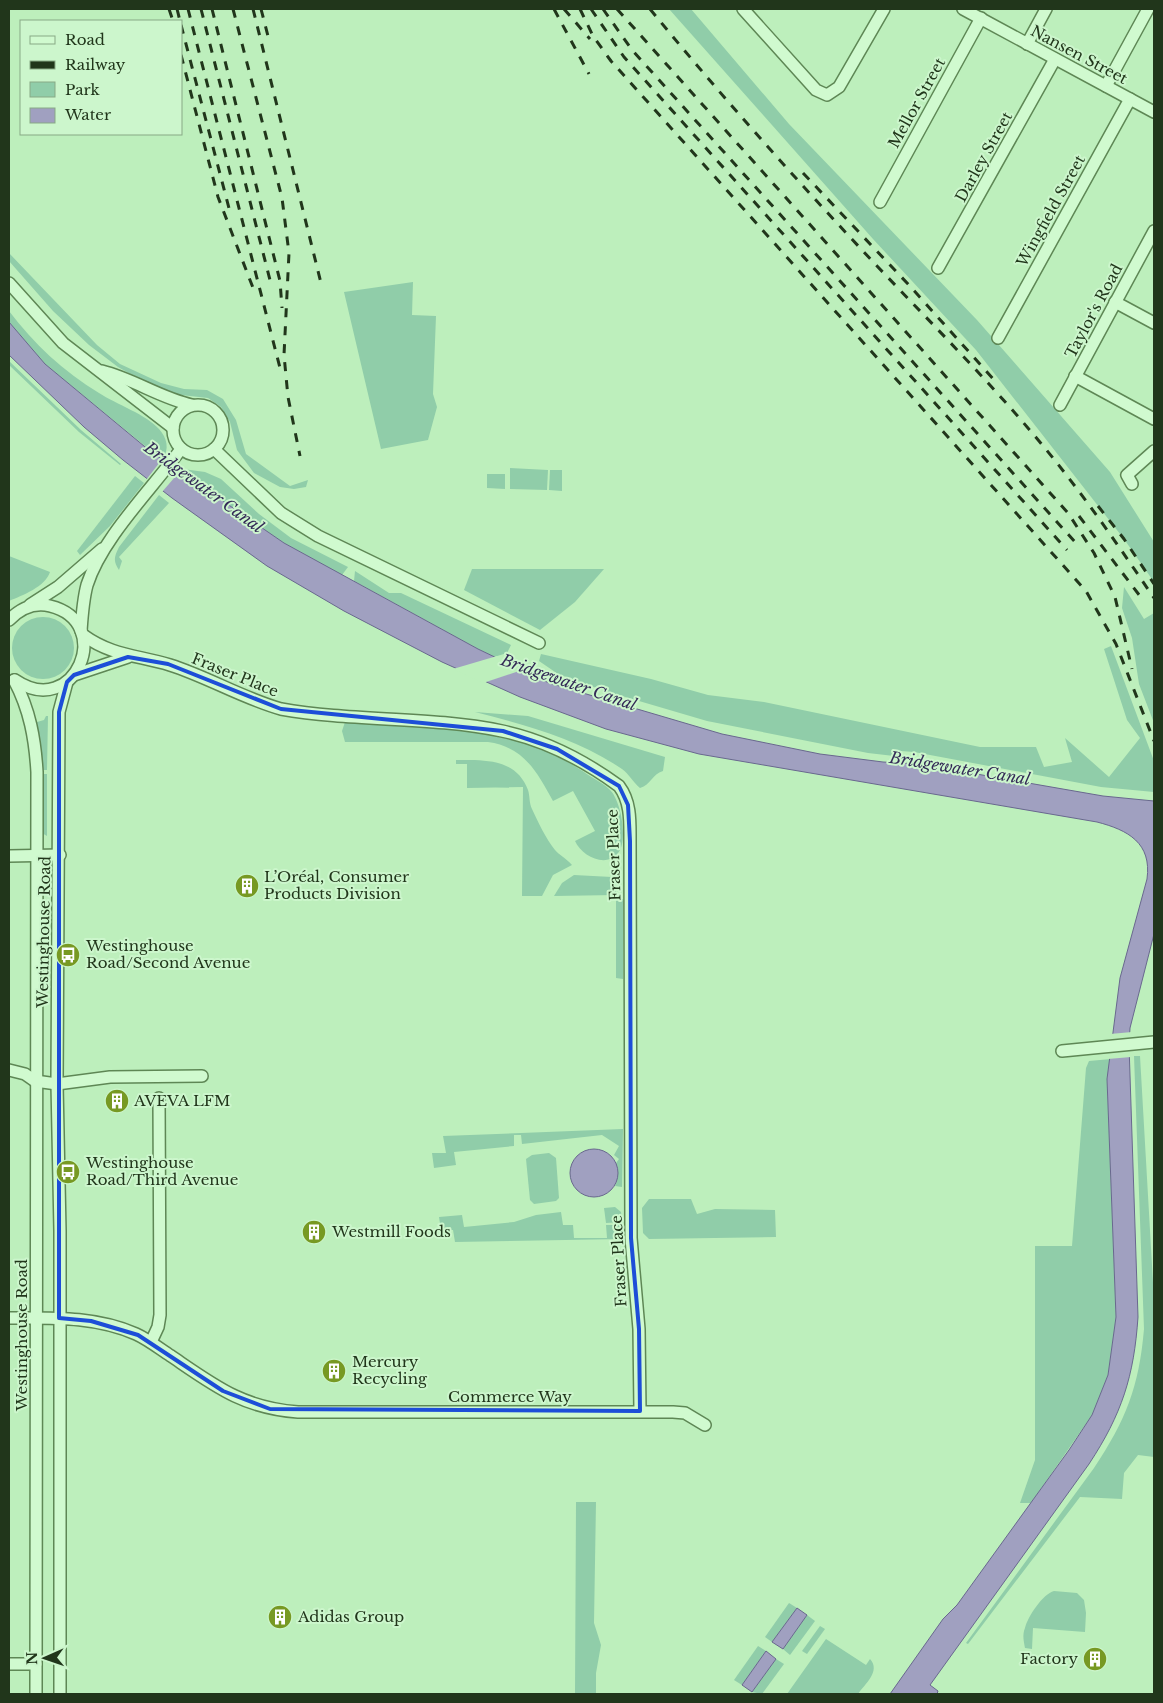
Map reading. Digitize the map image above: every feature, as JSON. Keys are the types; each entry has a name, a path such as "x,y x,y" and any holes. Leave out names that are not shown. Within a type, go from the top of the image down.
{"street":[{"path":"743,9 816,90 827,95 839,88 884,9"},
{"name":"Nansen Street","path":"963,9 1154,112"},
{"path":"1027,44 1046,9"},
{"path":"1106,86 1148,9"},
{"name":"Mellor Street","path":"880,202 980,18"},
{"name":"Darley Street","path":"938,268 1056,59"},
{"name":"Wingfield Street","path":"998,338 1130,99"},
{"name":"Taylor's Road","path":"1060,405 1154,231"},
{"path":"9,283 63,343 172,428 176,443 181,449 194,455 208,453 214,449 223,435 221,418 209,407 192,405 163,397 124,376 100,370"},
{"path":"1115,302 1154,323"},
{"path":"1075,376 1154,419"},
{"path":"172,428 178,414 192,405"},
{"path":"11,617 58,587 109,543 181,449"},
{"path":"214,449 280,513 318,536 539,643"},
{"path":"1132,484 1127,476 1154,451"},
{"name":"Westinghouse Road","path":"60,1694 60,1231 57,1084 60,855 59,712 71,678 83,656 82,633 87,585 109,543"},
{"name":"Fraser Place","path":"27,607 47,605 57,608 73,618 82,633 105,650 128,657 168,664 254,702 281,709 476,727 522,736 557,749 609,778 626,795 629,811 631,868 631,1238 639,1330 640,1411"},
{"name":"Fraser Place","path":"11,677 22,685 40,690 50,690 71,678 128,657"},
{"name":"Westinghouse Road","path":"11,677 30,718 35,745 35,1081 38,1318 36,1694"},
{"path":"9,856 60,855"},
{"path":"1062,1051 1150,1042"},
{"path":"9,1070 25,1074 35,1081 57,1084 110,1076 202,1076"},
{"path":"151,1342 158,1327 160,1315 159,1098"},
{"name":"Commerce Way","path":"9,1318 59,1318 103,1323 126,1330 151,1342 235,1397 257,1406 283,1411 640,1411 684,1413 705,1425"},
{"path":"38,1451 59,1450"},
{"path":"38,1514 60,1514"},
{"path":"9,1664 36,1664"}],"highlighted area":[{"path":"128,657 168,664 281,709 503,731 557,749 619,786 628,805 630,841 631,1238 639,1329 640,1411 270,1409 223,1391 138,1335 91,1321 59,1318 59,712 67,682 74,675"}],"green space":[{"path":"669,9 691,9 789,124 977,320 1110,472 1154,542 1154,582 1124,539 976,350 873,239"},
{"path":"9,253 97,345 120,364 161,383 184,389 207,390 223,399 236,420 246,454 290,486 308,480 306,487 294,489 280,487 254,473 237,450 230,422 221,407 208,398 172,394 148,384 118,367 89,345 53,311 9,261"},
{"path":"413,282 412,315 436,316 433,394 437,407 428,440 381,449 344,292"},
{"path":"9,311 28,334 61,366 86,385 154,424 164,436 167,448 162,460 45,364 9,322"},
{"path":"9,361 81,430 121,464 79,432 9,365"},
{"path":"510,468 548,470 547,490 510,489"},
{"path":"183,469 205,472 221,479 259,514 291,538 348,567 342,575 284,543 179,472"},
{"path":"550,470 562,470 562,491 549,490"},
{"path":"487,474 505,474 505,489 487,488"},
{"path":"135,476 144,483 110,526 80,555 77,551"},
{"path":"159,495 169,503 119,557 122,561 119,570 115,559 119,547"},
{"path":"9,556 50,572 39,586 9,601"},
{"path":"472,569 604,569 575,602 540,630 464,590"},
{"path":"355,571 389,593 401,593 511,645 507,653 494,657 478,649 354,581"},
{"path":"1124,587 1144,619 1154,613 1154,723 1139,684 1132,638 1122,608"},
{"path":"43,617 55,619 65,626 72,636 74,648 72,660 65,670 55,677 43,679 31,677 21,670 14,660 12,648 14,636 21,626 31,619"},
{"path":"1111,646 1154,761 1154,792 1101,787 914,752 901,751 894,756 868,753 707,721 605,691 558,674 539,661 541,654 651,679 708,695 764,702 980,747 1036,747 1044,767 1072,762 1065,738 1109,777 1140,738 1127,720 1104,649"},
{"path":"475,712 528,716 665,757 663,771 656,774 644,787 640,788 622,769 588,749 551,734"},
{"path":"48,716 47,770 42,770 37,722 44,720"},
{"path":"345,722 470,731 519,740 547,750 600,782 613,794 622,818 623,836 620,850 615,856 603,860 596,859 583,852 575,841 595,831 573,791 553,801 535,771 520,755 511,749 488,742 345,742 342,731"},
{"path":"456,760 498,763 516,772 523,780 528,790 531,807 545,836 555,850 572,865 553,875 542,896 522,896 523,787 467,788 467,764 456,764"},
{"path":"42,774 47,774 47,836 42,833"},
{"path":"574,875 612,877 615,879 616,895 554,896 562,883"},
{"path":"616,899 623,899 623,979 616,978"},
{"path":"1134,1056 1140,1056 1154,1300 1154,1457 1138,1455 1124,1473 1122,1499 1080,1497 968,1644 966,1643 1105,1451 1123,1418 1134,1386 1139,1368 1144,1329"},
{"path":"1111,1059 1107,1079 1116,1317 1108,1375 1092,1415 1031,1503 1020,1503 1035,1460 1035,1246 1072,1246 1086,1068 1089,1061"},
{"path":"623,1129 622,1187 615,1186 617,1181 616,1163 619,1159 614,1155 619,1146 602,1135 522,1144 521,1135 514,1135 514,1146 454,1152 456,1165 434,1168 432,1153 446,1153 443,1136"},
{"path":"549,1153 556,1158 559,1198 556,1201 534,1204 530,1200 526,1159 532,1155"},
{"path":"649,1199 691,1199 697,1214 715,1209 775,1210 776,1237 649,1239 643,1233 642,1208"},
{"path":"615,1207 621,1212 622,1222 606,1223 604,1208"},
{"path":"561,1212 563,1225 573,1225 574,1238 607,1238 606,1225 623,1225 623,1239 455,1242 453,1230 441,1230 439,1217 462,1215 464,1227 514,1222 536,1215"},
{"path":"576,1502 596,1502 594,1623 601,1645 596,1673 596,1694 575,1694"},
{"path":"1054,1591 1077,1593 1084,1600 1086,1613 1085,1632 1033,1628 1032,1649 1025,1648 1024,1633 1029,1618 1045,1596"},
{"path":"789,1603 797,1608 772,1642 765,1637"},
{"path":"807,1615 815,1621 790,1655 783,1649"},
{"path":"820,1626 825,1629 807,1654 802,1651"},
{"path":"826,1639 866,1665 870,1659 874,1668 868,1682 858,1694 787,1694"},
{"path":"758,1646 766,1651 742,1685 734,1680"},
{"path":"776,1659 784,1664 762,1694 752,1692"}],"water":[{"path":"9,322 45,364 150,451 284,543 478,649 549,683 722,734 820,754 883,762 919,764 1103,796 1154,801 1154,934 1130,1028 1129,1045 1138,1317 1129,1376 1118,1411 1100,1446 930,1685 938,1691 937,1694 890,1694 943,1619 957,1605 1069,1450 1092,1415 1108,1375 1116,1317 1107,1079 1120,978 1147,879 1148,867 1142,847 1136,840 1119,829 1097,822 699,754 606,729 520,697 442,662 344,611 267,566 172,498 123,460 84,427 9,355"},
{"path":"589,1149 599,1149 608,1153 614,1159 618,1173 614,1187 608,1193 599,1197 589,1197 580,1193 574,1187 570,1178 570,1168 574,1159 580,1153"},
{"path":"797,1608 807,1615 783,1649 772,1642"},
{"path":"766,1651 776,1659 752,1692 742,1685"}],"pier":[{"path":"163,458 181,470 162,492 146,480"},
{"path":"497,656 525,669 483,683 453,669"},
{"path":"1132,1032 1131,1057 1108,1059 1110,1034"}],"railway":[{"path":"169,9 173,20"},
{"path":"177,9 180,20"},
{"path":"188,9 280,368"},
{"path":"201,9 272,288"},
{"path":"212,9 280,281 282,308"},
{"path":"233,9 282,198 289,253 284,355 288,397 300,456"},
{"path":"253,9 321,283"},
{"path":"261,9 269,40"},
{"path":"554,9 589,74"},
{"path":"564,9 590,39"},
{"path":"580,9 593,36 611,61 1086,591 1116,644 1154,741"},
{"path":"591,9 624,57 1067,550"},
{"path":"603,9 632,50 1075,542"},
{"path":"617,9 1068,513 1094,553 1115,597 1132,669"},
{"path":"650,9 705,75 790,171 1020,418 1055,460 1113,538 1154,598"},
{"path":"182,29 230,212"},
{"path":"182,59 218,197 255,293"},
{"path":"803,173 908,284 996,382"},
{"path":"1098,506 1124,539 1154,584"},
{"path":"1079,516 1143,600"}],"place":[{"name":"L’Oréal, Consumer Products Division","path":"247,886"},
{"name":"Westinghouse Road/Second Avenue","path":"68,955"},
{"name":"AVEVA LFM","path":"117,1101"},
{"name":"Westinghouse Road/Third Avenue","path":"68,1172"},
{"name":"Westmill Foods","path":"314,1232"},
{"name":"Mercury Recycling","path":"334,1371"},
{"name":"Adidas Group","path":"280,1617"},
{"name":"Factory","path":"1095,1659"}],"water label":[{"name":"Bridgewater Canal","path":"204,487"},
{"name":"Bridgewater Canal","path":"569,682"},
{"name":"Bridgewater Canal","path":"960,768"}]}
